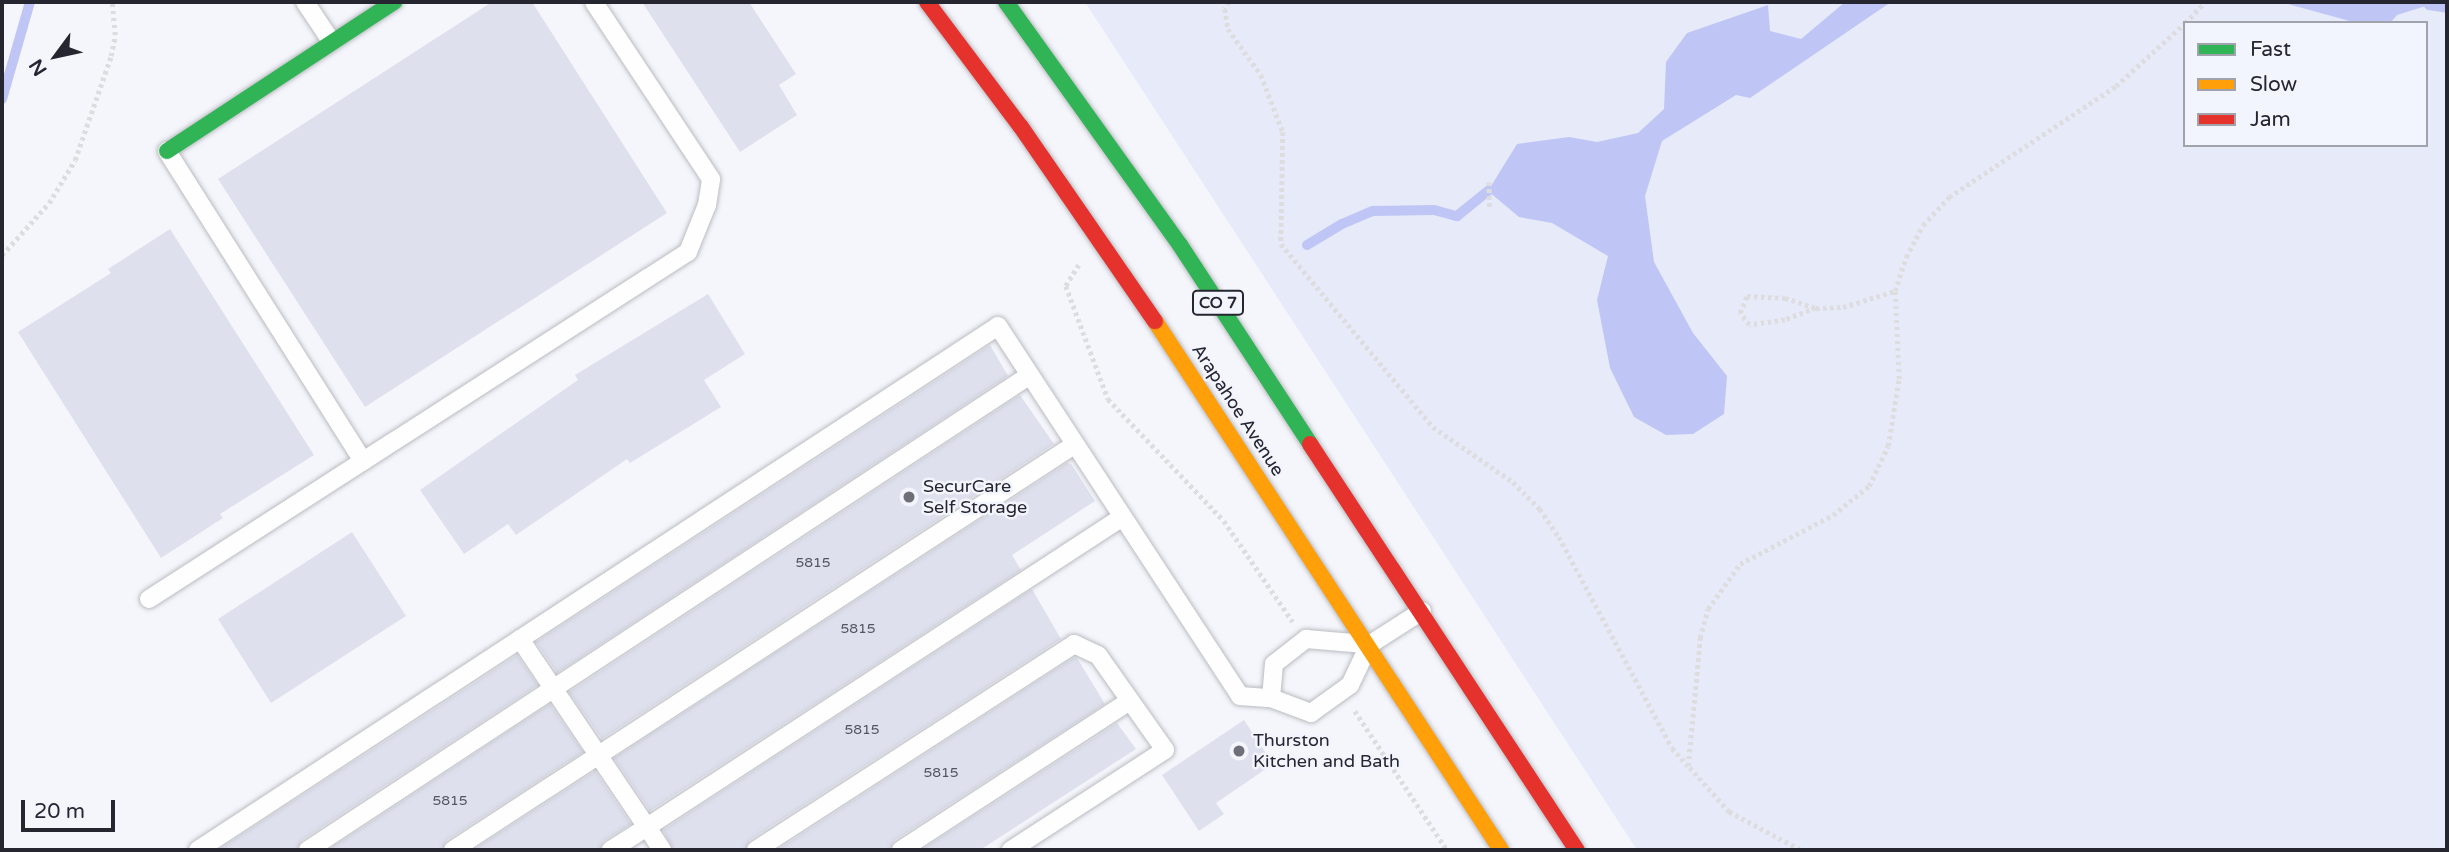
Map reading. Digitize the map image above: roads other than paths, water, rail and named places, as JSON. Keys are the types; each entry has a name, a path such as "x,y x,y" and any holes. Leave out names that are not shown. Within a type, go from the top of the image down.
{"main road":[{"path":"167,150 394,2"},
{"name":"Arapahoe Avenue","path":"927,2 1021,127 1118,264 1501,850"},
{"name":"CO 7","path":"1006,2 1131,174 1422,611 1577,850"}],"lane":[{"path":"305,2 331,41"},
{"path":"149,599 688,252 707,205 711,179 594,2"},
{"path":"167,150 363,461"},
{"path":"198,850 998,326 1121,518 1240,696 1271,698 1311,713 1350,685 1369,645 1422,611"},
{"path":"308,850 1030,375"},
{"path":"453,850 1074,445"},
{"path":"611,850 1121,518"},
{"path":"520,639 662,850"},
{"path":"1271,698 1274,664 1306,639 1369,645"},
{"path":"756,850 1074,645 1098,655 1165,750 1011,850"},
{"path":"901,850 1130,701"}],"water":[{"path":"1845,2 1891,2 1750,98 1736,95 1662,141 1645,196 1654,262 1693,333 1727,376 1724,414 1693,434 1666,435 1634,417 1610,368 1597,300 1608,256 1552,223 1519,217 1488,191 1517,144 1569,137 1597,142 1638,133 1664,109 1666,62 1687,33 1768,5 1770,31 1801,39"},
{"path":"2281,2 2421,2 2429,5 2397,15 2392,21 2350,21"}],"waterway":[{"path":"2,99 30,2"},
{"path":"2429,5 2447,8"},
{"path":"1307,245 1342,224 1373,211 1434,210 1457,216 1488,191"}],"place":[{"name":"SecurCare Self Storage","path":"909,497"},
{"name":"Thurston Kitchen and Bath","path":"1239,751"}]}
